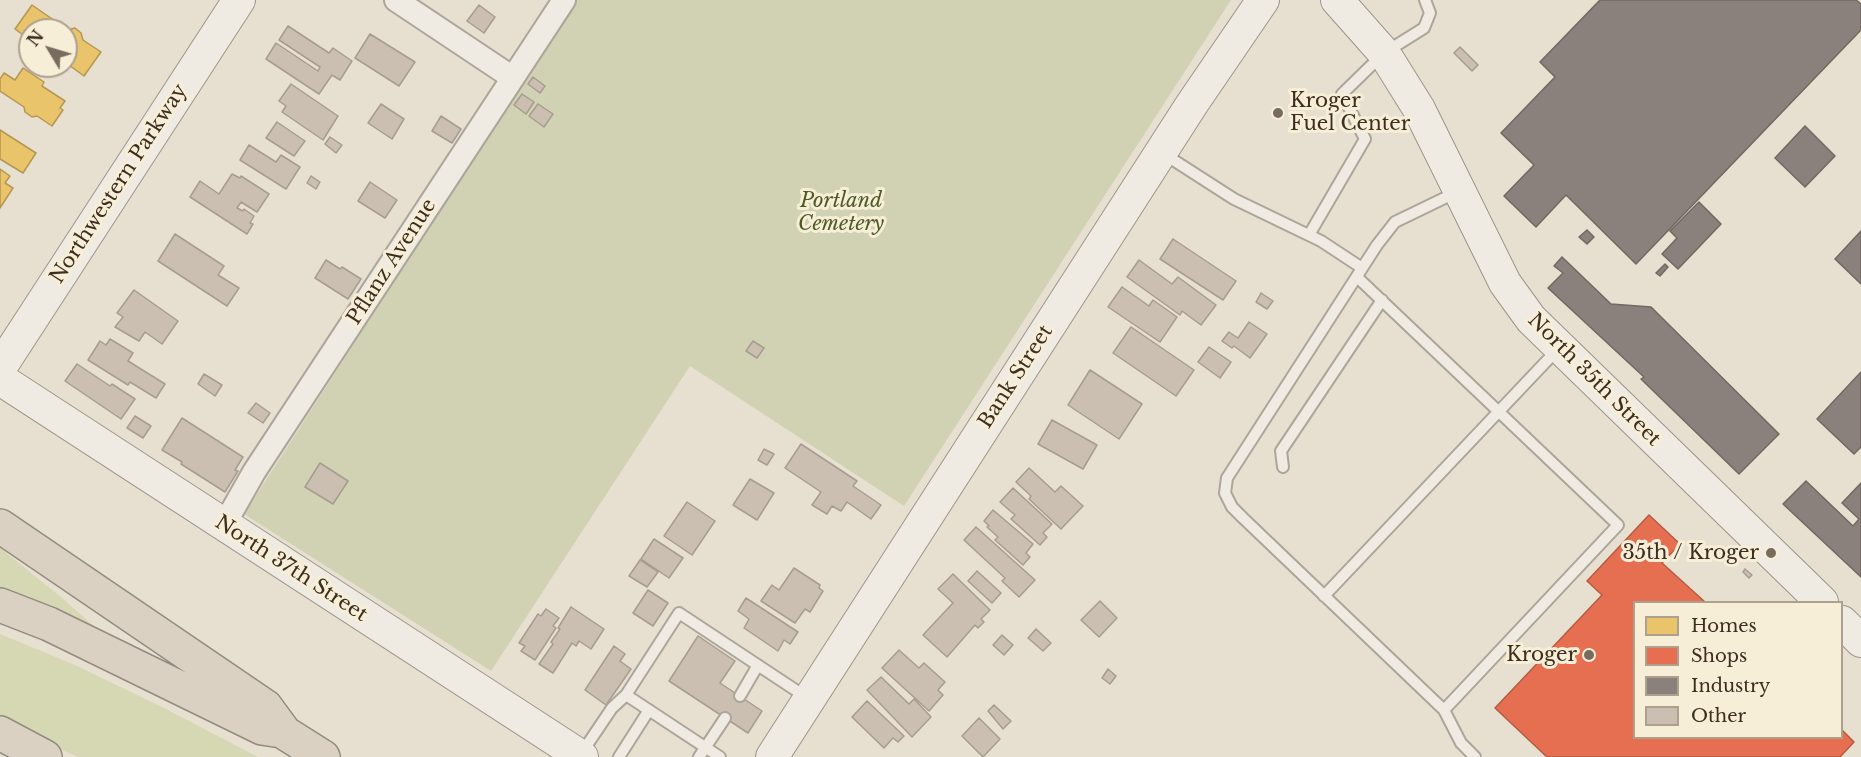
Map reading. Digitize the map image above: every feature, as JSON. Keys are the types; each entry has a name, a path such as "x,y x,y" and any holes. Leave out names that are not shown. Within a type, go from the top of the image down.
{"highway":[{"path":"2,527 266,707 285,733"},
{"path":"0,605 49,624 262,728 285,733 323,757"},
{"path":"0,733 45,757"}],"street":[{"name":"Northwestern Parkway","path":"0,368 239,0"},
{"path":"396,0 513,78"},
{"name":"Pflanz Avenue","path":"224,525 254,472 564,0"},
{"name":"Bank Street","path":"772,757 1161,152 1263,0"},
{"name":"North 35th Street","path":"1337,0 1384,52 1419,109 1505,283 1531,319 1820,601"},
{"name":"North 37th Street","path":"0,379 581,756"},
{"path":"1843,623 1861,641"}],"lane":[{"path":"1309,235 1365,139 1342,94 1384,52 1424,28 1430,13 1425,0"},
{"path":"1161,152 1234,199 1309,235 1359,272 1382,300 1618,525 1444,710"},
{"path":"1461,190 1395,222 1359,272 1227,478 1225,493 1232,507 1444,710 1461,743 1475,757"},
{"path":"1283,466 1281,451 1382,300"},
{"path":"1324,596 1559,348"},
{"path":"581,756 612,708 626,695 680,613 809,699"},
{"path":"740,696 758,665"},
{"path":"626,695 720,757"},
{"path":"619,757 649,710"},
{"path":"699,757 725,718"}],"green space":[{"name":"Portland Cemetery","path":"576,0 1231,0 904,506 690,366 491,671 244,514"},
{"path":"0,548 96,628 93,632 0,593"},
{"path":"0,634 75,665 258,757 78,757 0,723"}],"building: Homes":[{"path":"32,5 51,18 23,18"},
{"path":"78,30 83,40 101,52 84,76 78,72"},
{"path":"4,73 15,80 18,76 18,78 38,78 44,82 42,86 65,101 60,108 63,110 52,126 37,116 32,117 25,112 24,107 0,91 0,79"},
{"path":"0,130 36,153 23,173 0,159"},
{"path":"0,169 10,176 5,183 13,188 0,208"}],"building: Shops":[{"name":"Kroger","path":"1649,515 1680,544 1662,563 1704,601 1633,601 1633,739 1843,739 1843,731 1854,742 1840,757 1547,757 1495,708 1602,595 1587,581"}],"building: Industry":[{"path":"1600,0 1856,0 1861,4 1861,30 1636,264 1566,195 1536,227 1504,196 1534,165 1501,133 1555,77 1540,62"},
{"path":"1805,126 1835,156 1805,187 1775,158"},
{"path":"1699,202 1721,224 1678,269 1662,254 1677,238 1670,231"},
{"path":"1587,230 1594,237 1587,244 1579,237"},
{"path":"1861,231 1861,284 1835,259"},
{"path":"1562,257 1611,304 1651,307 1779,434 1739,474 1641,379 1644,377 1548,288 1563,273 1554,266"},
{"path":"1665,264 1668,267 1660,276 1656,273"},
{"path":"1861,372 1861,447 1854,454 1817,419"},
{"path":"1806,481 1853,526 1859,519 1842,503 1861,483 1861,577 1783,504"}],"building: Other":[{"path":"479,5 495,17 484,33 467,21"},
{"path":"288,26 329,53 333,48 352,61 340,80 332,75 319,94 266,59 276,43 318,71 320,67 279,40"},
{"path":"370,34 415,62 399,86 355,58"},
{"path":"1460,47 1478,65 1472,71 1454,53"},
{"path":"533,77 545,86 540,93 528,84"},
{"path":"291,84 338,116 323,140 282,112 286,106 279,101"},
{"path":"522,94 534,102 526,114 514,105"},
{"path":"381,104 404,119 392,139 368,123"},
{"path":"538,104 553,114 544,127 529,116"},
{"path":"441,116 461,129 452,143 432,131"},
{"path":"277,122 305,141 294,156 266,138"},
{"path":"330,137 342,145 336,153 325,144"},
{"path":"249,145 276,162 281,155 300,167 286,189 240,160"},
{"path":"232,174 240,178 241,176 269,194 257,212 241,202 237,208 243,211 244,209 254,216 250,223 253,224 247,234 190,197 200,181 219,194"},
{"path":"311,176 320,182 316,189 307,183"},
{"path":"370,182 397,200 385,218 358,201"},
{"path":"175,234 224,266 218,275 239,288 227,306 158,261"},
{"path":"1173,239 1236,281 1223,300 1160,259"},
{"path":"326,260 361,279 348,299 315,278"},
{"path":"1139,260 1172,284 1178,277 1216,305 1201,325 1182,311 1180,315 1127,277"},
{"path":"1122,287 1149,306 1153,300 1177,317 1160,342 1108,307"},
{"path":"134,290 178,321 162,344 145,332 139,341 115,327 123,317 117,313"},
{"path":"1261,293 1273,301 1267,309 1256,302"},
{"path":"1249,322 1267,334 1250,358 1234,346 1232,348 1222,341 1229,332 1238,338"},
{"path":"1131,327 1194,370 1176,396 1113,353"},
{"path":"110,339 133,353 128,361 165,384 156,398 130,382 128,385 88,360 100,341 106,345"},
{"path":"753,341 764,348 757,358 746,351"},
{"path":"1209,347 1231,362 1220,378 1198,362"},
{"path":"77,364 135,399 121,419 65,381"},
{"path":"1090,370 1142,404 1119,439 1068,405"},
{"path":"204,374 222,385 215,396 198,384"},
{"path":"256,403 270,413 263,423 248,413"},
{"path":"135,416 151,426 143,438 127,428"},
{"path":"182,418 243,457 235,470 238,471 225,492 162,450"},
{"path":"1052,420 1097,445 1083,469 1038,444"},
{"path":"801,444 857,481 853,486 881,505 871,519 847,502 841,511 832,506 827,514 812,505 821,492 785,468"},
{"path":"764,449 774,454 767,465 758,460"},
{"path":"320,463 348,481 333,504 305,487"},
{"path":"1029,468 1055,492 1061,486 1083,506 1061,529 1029,499 1031,496 1016,482"},
{"path":"750,479 774,493 757,520 733,505"},
{"path":"1013,488 1052,524 1043,533 1047,537 1040,545 1011,519 1015,515 1000,502"},
{"path":"687,502 715,521 692,555 664,536"},
{"path":"993,510 1033,544 1026,553 1030,557 1023,565 995,540 998,537 987,527 989,526 984,521"},
{"path":"976,527 1035,580 1019,597 1002,581 1005,578 964,540"},
{"path":"654,539 683,558 669,578 641,559"},
{"path":"640,560 658,572 647,587 629,576"},
{"path":"794,568 820,585 819,588 823,591 810,612 805,609 795,623 761,601 772,585 779,590"},
{"path":"1745,569 1752,575 1749,578 1743,572"},
{"path":"977,571 1001,593 992,603 968,581"},
{"path":"953,574 990,610 981,619 984,622 978,628 975,625 947,657 923,635 953,603 938,589"},
{"path":"648,590 668,603 653,626 633,613"},
{"path":"746,598 798,632 790,644 784,640 778,651 744,628 749,619 738,611"},
{"path":"1100,601 1117,618 1099,637 1081,620"},
{"path":"571,607 604,629 591,649 579,641 576,646 572,643 553,673 539,664 553,644 551,642"},
{"path":"546,609 559,618 553,626 556,628 535,660 521,651 525,646 519,643 538,614 541,616"},
{"path":"1036,629 1051,643 1043,651 1028,638"},
{"path":"1002,635 1013,645 1004,655 993,645"},
{"path":"698,636 735,661 720,683 762,711 748,733 669,681"},
{"path":"614,646 625,654 620,661 631,669 606,705 585,690"},
{"path":"899,650 919,668 924,663 945,682 938,690 943,695 929,711 882,668"},
{"path":"1108,669 1116,676 1110,684 1102,678"},
{"path":"881,677 909,704 914,699 931,717 912,737 867,690"},
{"path":"867,701 904,736 898,742 893,738 884,748 852,717"},
{"path":"994,705 1011,721 1003,729 988,711"},
{"path":"979,718 1000,739 983,757 962,736"}],"place":[{"name":"Kroger Fuel Center","path":"1278,113"},
{"name":"35th / Kroger","path":"1771,553"},
{"name":"Kroger","path":"1589,655"}]}
